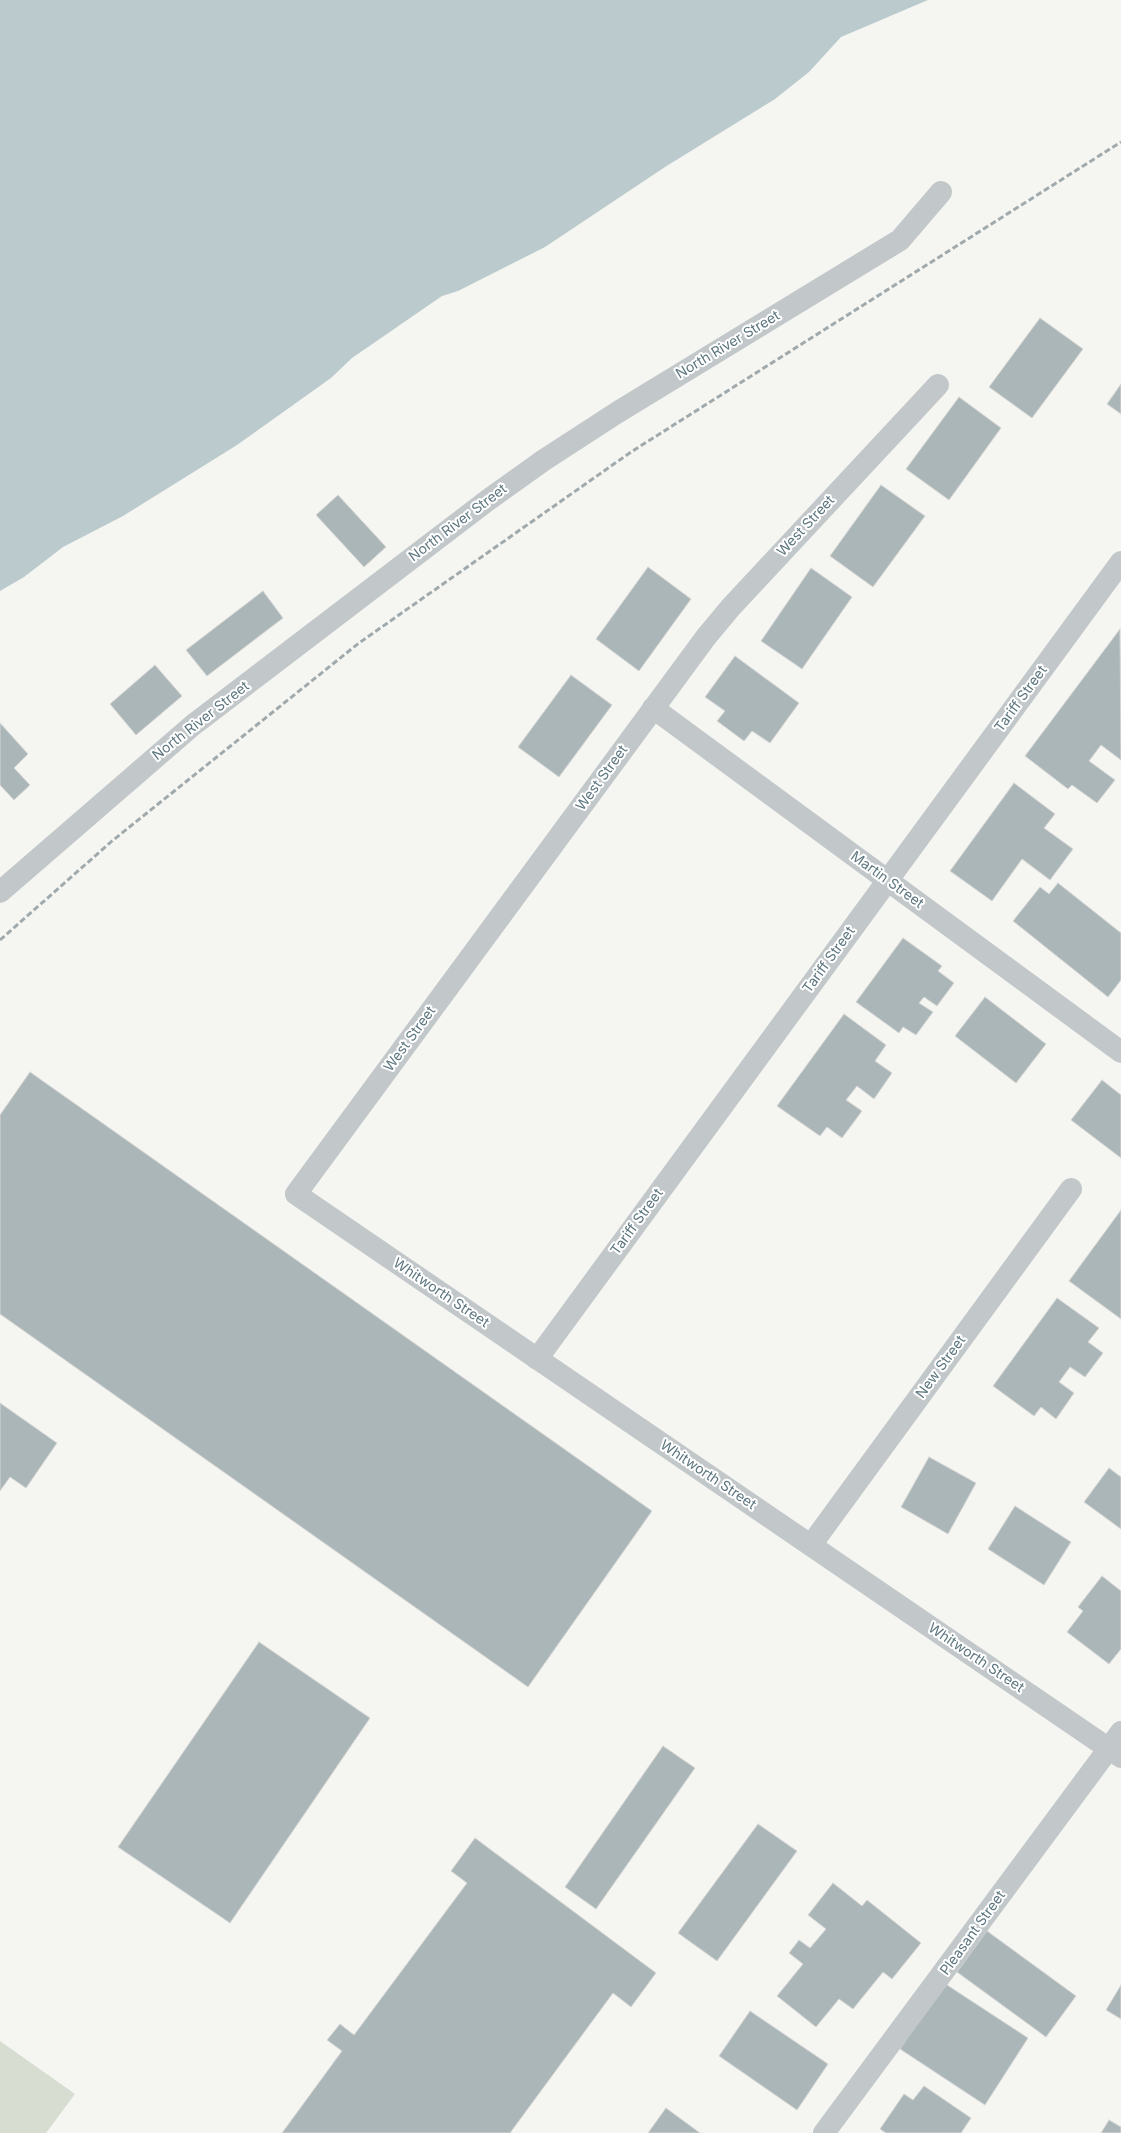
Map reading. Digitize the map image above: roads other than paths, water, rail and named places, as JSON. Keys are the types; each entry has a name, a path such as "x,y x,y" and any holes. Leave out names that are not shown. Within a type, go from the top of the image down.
{"street":[{"name":"North River Street","path":"0,892 194,725 488,500 544,460 618,412 900,240 941,192"},
{"name":"West Street","path":"296,1194 706,637 731,607 938,385"},
{"name":"Tariff Street","path":"537,1359 887,881 1118,573"},
{"name":"Martin Street","path":"653,708 1121,1052"},
{"name":"New Street","path":"811,1545 1071,1189"},
{"name":"Whitworth Street","path":"296,1194 811,1545 1117,1746"},
{"name":"Pleasant Street","path":"824,2133 1117,1746"}],"railway":[{"path":"0,940 112,841 359,643 631,452 1121,142"}]}
